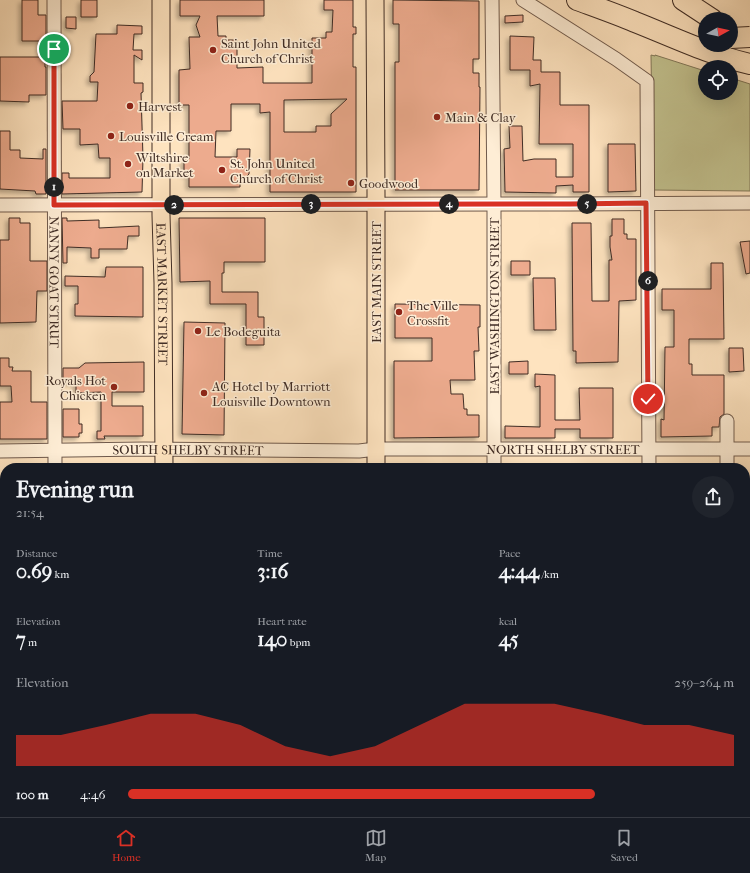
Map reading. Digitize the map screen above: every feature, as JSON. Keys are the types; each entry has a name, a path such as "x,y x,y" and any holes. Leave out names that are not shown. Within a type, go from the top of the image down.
{"highway":[{"path":"577,0 709,52 750,64"},
{"path":"683,0 701,12"},
{"path":"634,22 698,36"},
{"path":"738,37 750,46"},
{"path":"738,38 750,37"}],"main road":[{"name":"EAST MARKET STREET","path":"161,0 161,205 164,463"},
{"name":"EAST MAIN STREET","path":"375,0 376,463"}],"street":[{"name":"NANNY GOAT STRUT","path":"54,0 55,463"},
{"name":"EAST WASHINGTON STREET","path":"492,0 494,463"},
{"path":"523,0 616,59 646,81 649,463"},
{"path":"0,205 750,203"},
{"path":"726,463 727,421"},
{"name":"SOUTH SHELBY STREET","path":"0,451 164,449 352,451 376,449"},
{"name":"NORTH SHELBY STREET","path":"376,449 750,449"}],"green space":[{"path":"651,55 698,69 698,100 738,100 738,80 750,84 750,191 653,190"}],"building":[{"path":"22,0 38,0 38,15 46,15 46,41 22,41"},
{"path":"81,0 97,0 97,17 81,17"},
{"path":"180,0 264,0 264,16 217,16 218,36 226,36 226,40 237,40 237,68 263,67 263,83 312,83 312,38 326,38 326,32 332,32 333,10 324,10 324,0 353,0 353,27 356,27 356,34 353,34 353,67 356,67 356,192 270,192 270,112 260,113 260,104 231,104 231,131 216,131 215,157 237,157 237,149 250,149 249,174 245,178 240,178 240,187 189,187 189,174 184,174 184,159 189,159 189,105 179,105 179,70 190,69 189,37 200,37 196,25 200,16 180,16","holes":["347,99 331,114 331,126 316,126 316,132 284,132 284,100"]},
{"name":"Main & Clay","path":"393,0 479,1 479,59 473,59 473,73 479,73 480,87 479,190 395,190 395,62 399,62 399,24 393,24"},
{"path":"523,15 523,22 505,23 505,16"},
{"path":"66,17 76,17 76,29 66,28"},
{"path":"117,25 142,26 142,34 134,34 133,50 142,50 142,60 134,55 134,83 143,83 143,92 141,93 143,158 142,192 62,194 62,173 69,173 69,178 110,178 110,158 99,158 98,144 80,145 80,129 63,129 62,101 97,101 98,82 90,82 90,76 94,72 96,34 117,34"},
{"path":"510,36 534,37 533,60 541,60 541,72 560,72 560,105 589,105 589,192 573,192 573,185 556,186 556,193 505,192 504,149 510,148 509,126 522,126 523,161 534,159 556,159 556,177 573,177 573,144 539,144 540,84 530,86 530,70 510,70"},
{"path":"0,57 45,57 46,95 29,95 29,102 0,101"},
{"path":"0,131 10,131 10,150 20,150 20,158 43,159 43,149 46,149 46,194 36,194 35,191 0,189"},
{"path":"608,144 635,144 636,191 608,192"},
{"path":"9,218 20,218 20,223 30,223 30,261 47,261 47,291 37,291 36,322 0,323 0,240 9,240"},
{"path":"62,218 67,218 67,221 99,220 99,228 139,226 139,236 128,236 127,249 99,249 99,258 91,258 91,248 67,247 67,263 63,263"},
{"path":"179,218 265,218 265,262 224,262 224,273 222,273 222,292 258,292 258,317 264,317 264,345 246,345 246,304 210,304 210,281 180,282"},
{"path":"612,219 624,219 624,234 627,234 627,239 636,239 636,300 619,301 618,362 576,363 576,351 573,351 572,223 591,223 592,301 609,301 609,260 612,260 610,236 612,236"},
{"path":"750,241 750,273 746,274 740,242"},
{"path":"511,261 530,261 530,275 511,275"},
{"path":"711,263 723,263 724,339 689,339 689,364 692,364 692,375 724,375 724,414 720,417 719,427 712,427 712,436 661,437 661,419 664,420 665,347 674,347 674,310 662,310 662,289 711,289"},
{"path":"106,267 143,267 143,317 75,316 75,304 78,304 78,286 65,286 65,276 105,277"},
{"path":"533,278 555,278 556,330 534,330"},
{"path":"395,304 480,305 480,327 478,327 479,351 474,351 475,380 450,380 451,394 463,394 464,409 467,409 467,415 479,415 479,437 394,438 394,361 432,361 432,338 395,338"},
{"name":"AC Hotel by Marriott Louisville Downtown","path":"184,322 225,323 224,435 182,434"},
{"path":"729,348 743,348 744,371 729,372"},
{"path":"0,358 9,358 9,367 13,367 12,371 31,371 31,402 47,402 47,439 0,439 0,402 12,402 11,386 0,386"},
{"path":"528,361 528,374 509,374 509,362"},
{"path":"144,362 144,392 112,392 112,406 143,406 143,436 104,436 105,439 97,439 97,431 101,431 101,392 76,393 76,382 63,382 63,368 79,368 85,363"},
{"path":"535,374 555,375 555,420 580,420 579,388 613,388 613,438 580,438 580,429 555,429 555,438 505,438 505,426 540,427 540,386 535,387"},
{"path":"63,409 79,409 79,424 82,424 82,433 79,433 79,437 63,437"}],"place":[{"name":"Saint John United Church of Christ","path":"213,50"},
{"name":"Harvest","path":"130,106"},
{"name":"Main & Clay","path":"437,117"},
{"name":"Louisville Cream","path":"111,136"},
{"name":"Wiltshire on Market","path":"128,164"},
{"name":"St. John United Church of Christ","path":"222,170"},
{"name":"Goodwood","path":"351,183"},
{"name":"The Ville Crossfit","path":"399,312"},
{"name":"Le Bodeguita","path":"198,331"},
{"name":"Royals Hot Chicken","path":"114,387"},
{"name":"AC Hotel by Marriott Louisville Downtown","path":"204,393"}],"route":[{"path":"54,49 54,205 646,203 648,399"}]}
